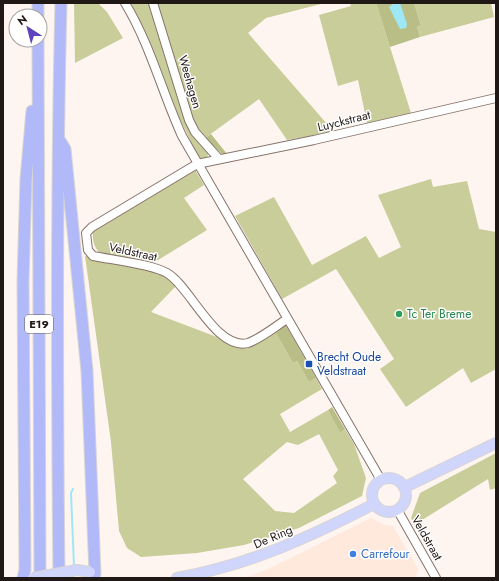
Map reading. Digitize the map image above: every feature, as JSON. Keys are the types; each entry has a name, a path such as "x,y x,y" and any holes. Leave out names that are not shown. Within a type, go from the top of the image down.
{"highway":[{"name":"E19","path":"59,578 57,372 58,137 61,3"},
{"name":"E19","path":"38,48 40,578"},
{"path":"23,578 25,570 23,282 26,179 29,137 38,71"},
{"path":"58,137 65,149 87,371 95,575"}],"main road":[{"path":"405,487 496,443"},
{"path":"391,478 396,479 405,487 407,497 405,502 398,510 388,513 382,511 374,504 372,494 373,488 381,480 391,478"},
{"name":"De Ring","path":"177,578 226,568 256,558 313,534 374,504"},
{"path":"33,578 78,570 95,575"}],"street":[{"path":"125,3 140,32 168,107 197,164 381,480"},
{"name":"Weehagen","path":"153,3 189,120 195,132 219,159"},
{"name":"Luyckstraat","path":"197,164 314,140 496,98"},
{"name":"Veldstraat","path":"197,164 92,226 86,233 88,250 93,256 167,273 220,332 232,341 248,343 287,319"},
{"name":"Veldstraat","path":"398,510 436,578"}],"shaded area":[{"path":"371,518 385,525 393,526 418,569 416,578 244,578 266,570"}],"green space":[{"path":"74,3 98,3 107,12 123,38 75,63"},
{"path":"131,3 149,3 160,31 185,120 209,153 206,159 200,159 198,156 178,115 146,34"},
{"path":"157,3 325,3 266,18 248,33 334,132 287,140 259,99 205,138 192,119"},
{"path":"350,3 376,3 411,113 367,123 358,80 338,86 319,15 351,6"},
{"path":"376,3 414,3 421,26 417,27 420,37 390,47"},
{"path":"414,3 491,3 494,17 420,37 417,27 421,26"},
{"path":"211,134 227,154 223,155 205,138"},
{"path":"194,168 204,185 184,198 207,230 150,265 99,252 94,242 94,229"},
{"path":"431,179 433,187 467,181 479,229 496,232 496,369 471,383 463,368 406,407 380,369 394,359 336,269 282,299 235,216 274,197 312,265 366,236 379,258 401,247 378,195"},
{"path":"85,256 161,272 170,279 176,286 151,312 246,348 274,330 293,363 297,361 309,382 316,378 322,389 280,414 290,432 328,410 340,431 345,429 354,444 366,478 362,496 299,528 244,545 197,553 141,557 127,548 119,531 111,442","holes":["319,434 338,470 333,476 337,483 294,513 275,511 243,479 287,442 298,445"]},
{"path":"285,324 316,378 309,382 297,361 293,363 274,330"},
{"path":"332,407 345,429 340,432 328,410"},
{"path":"496,453 496,488 490,490 488,479 414,525 411,518 420,493"}],"water":[{"path":"394,3 400,3 407,24 406,28 400,29 389,7"}],"waterway":[{"path":"73,489 71,493 74,566"}],"place":[{"name":"Tc Ter Breme","path":"399,314"},
{"name":"Brecht Oude Veldstraat","path":"309,364"},
{"name":"Carrefour","path":"353,554"}]}
